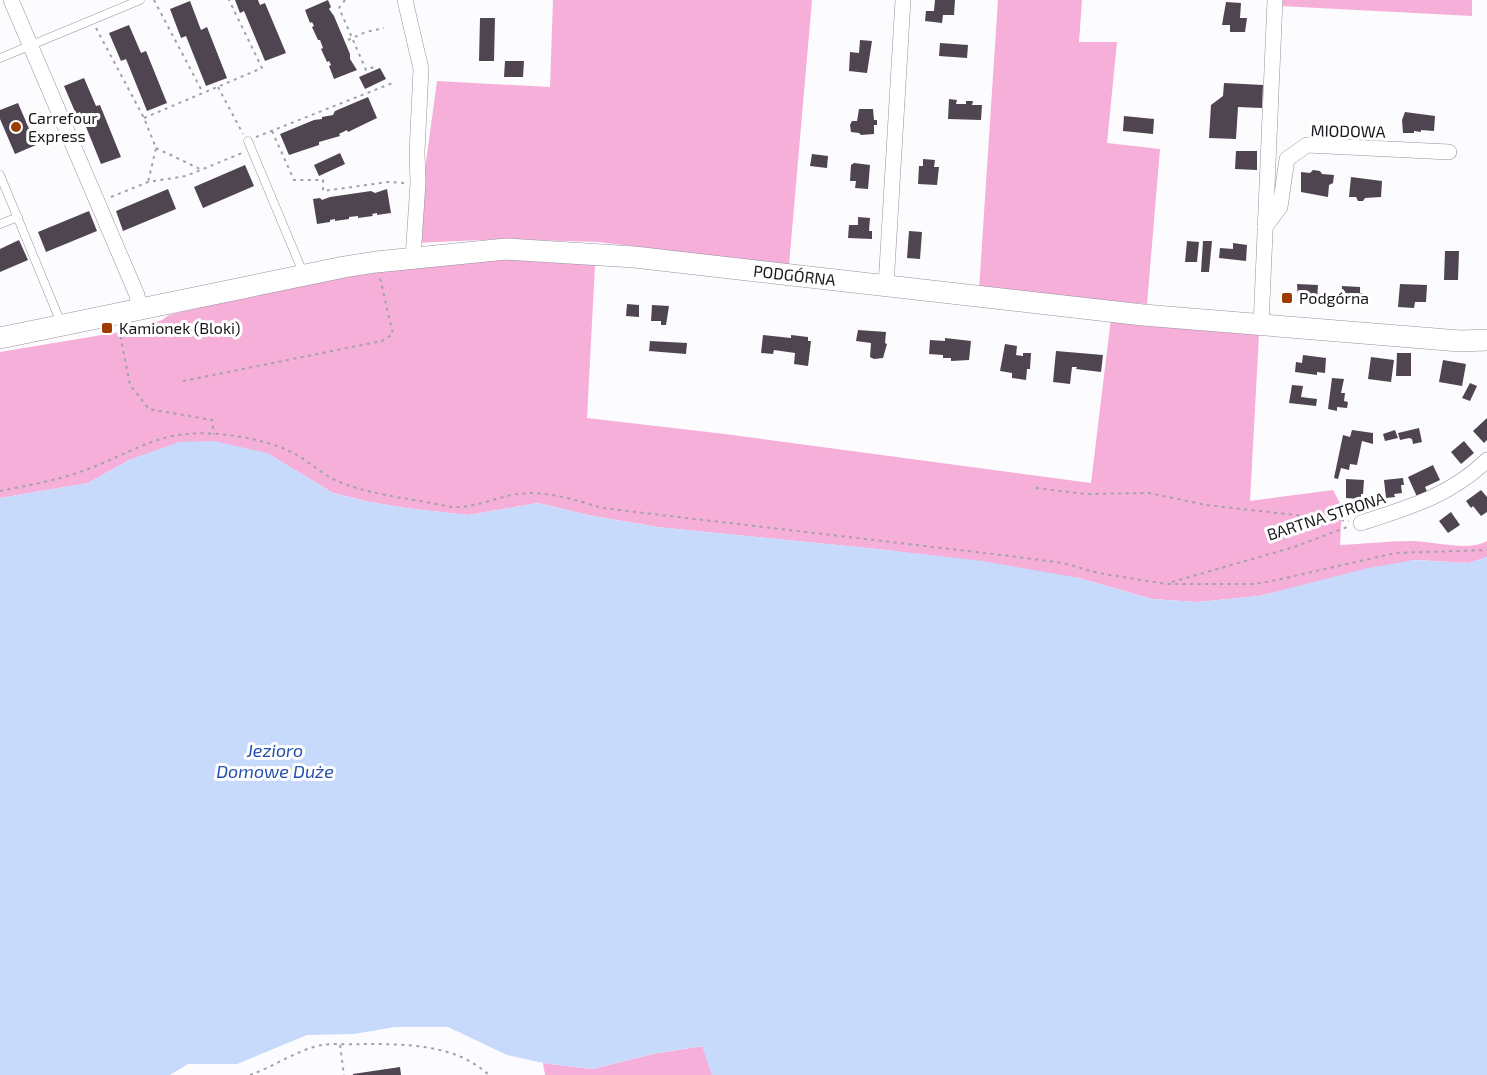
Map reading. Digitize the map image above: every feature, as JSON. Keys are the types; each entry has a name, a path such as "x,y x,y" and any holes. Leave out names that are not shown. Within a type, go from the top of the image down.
{"street":[{"path":"11,0 140,309"},
{"path":"405,0 421,69 417,152 418,183 413,258"},
{"path":"886,286 903,0"},
{"path":"1261,326 1275,0"},
{"name":"MIODOWA","path":"1265,227 1280,207 1287,159 1307,145 1449,152"},
{"name":"PODGÓRNA","path":"0,338 376,262 506,249 634,257 1143,315 1261,326 1460,341 1487,340"},
{"name":"BARTNA STRONA","path":"1361,522 1412,507 1443,493 1477,470 1487,460"}],"lane":[{"path":"0,58 140,0"},
{"path":"248,141 304,275"},
{"path":"0,175 62,326"},
{"path":"0,224 18,217"}],"path":[{"path":"154,0 203,93"},
{"path":"144,118 262,68 230,0"},
{"path":"345,0 339,8 366,70 374,67"},
{"path":"92,20 144,118 156,148 148,182"},
{"path":"348,40 384,28"},
{"path":"218,87 248,141 395,82"},
{"path":"272,131 294,180 323,180 323,191 388,182 418,183"},
{"path":"156,148 202,170"},
{"path":"97,203 148,182 186,176 252,149"},
{"path":"183,381 382,341 393,334 376,262"},
{"path":"118,326 130,385 149,409 212,420 214,434"},
{"path":"0,491 72,475 161,438 186,434 214,434 262,442 289,451 336,480 365,489 448,507 518,494 543,495 575,500 602,508 1018,556 1063,563 1098,573 1166,584 1255,584 1395,553 1487,550"},
{"path":"1036,488 1086,494 1149,493 1206,505 1361,522"},
{"name":"BARTNA STRONA","path":"1166,584 1294,547 1361,522"},
{"path":"250,1075 304,1050 322,1045 421,1045 437,1048 479,1066 489,1075"},
{"path":"340,1045 344,1075"}],"shaded area":[{"path":"553,0 812,0 789,265 598,242 503,239 415,243 437,81 550,87"},
{"path":"998,0 1082,0 1079,42 1117,42 1107,143 1160,149 1147,304 979,290"},
{"path":"1281,0 1472,0 1472,16 1280,6"},
{"path":"502,258 595,265 587,418 1091,483 1111,318 1259,334 1250,501 1333,490 1342,507 1340,545 1420,541 1470,546 1487,541 1487,557 1469,563 1414,560 1259,596 1197,602 1152,599 1079,578 887,550 657,527 588,515 538,503 468,515 405,508 333,493 267,453 131,459 88,483 0,498 0,352 126,331 162,320 169,315 338,272"},
{"path":"703,1046 712,1075 545,1075 543,1063 592,1069 653,1054"}],"water":[{"name":"Jezioro Domowe Duże","path":"214,441 267,453 333,493 405,508 468,515 538,503 588,515 657,527 982,561 1079,578 1152,599 1197,602 1259,596 1368,568 1414,560 1469,563 1487,557 1487,1075 712,1075 702,1046 653,1054 592,1069 543,1063 507,1055 448,1027 395,1027 354,1034 307,1035 237,1064 188,1064 170,1075 0,1075 0,498 88,483 131,459 179,442"}],"building":[{"path":"235,0 258,0 260,5 265,3 286,53 265,61 244,11 240,13"},
{"path":"328,0 331,7 329,9 357,70 334,79 329,66 331,65 329,61 327,62 320,40 305,10"},
{"path":"935,0 955,0 954,15 943,15 942,23 925,21 926,11 934,11"},
{"path":"190,1 201,30 207,27 227,78 206,86 186,36 181,38 170,9"},
{"path":"1226,2 1241,3 1240,18 1247,18 1245,32 1230,32 1230,25 1222,25"},
{"path":"480,18 495,18 494,61 479,61"},
{"path":"129,25 141,53 146,51 167,103 147,111 126,59 121,61 109,33"},
{"path":"860,40 872,41 867,73 849,71 850,52 859,53"},
{"path":"940,43 968,45 967,58 939,56"},
{"path":"505,61 524,61 523,77 504,77"},
{"path":"380,68 386,79 365,89 359,77"},
{"path":"84,78 96,106 100,105 121,157 101,164 80,112 76,114 64,86"},
{"path":"1224,83 1263,85 1262,108 1238,107 1236,139 1209,138 1211,105 1223,96"},
{"path":"368,97 377,118 348,132 347,130 339,134 340,136 319,142 319,145 289,155 280,134 322,119 322,117 333,115 335,111"},
{"path":"949,99 957,100 956,104 973,101 972,105 982,105 981,120 948,119"},
{"path":"18,103 36,145 15,154 0,119 0,110"},
{"path":"859,109 873,109 874,120 877,120 877,125 874,125 874,134 861,135 851,132 850,125 852,121 857,121"},
{"path":"1405,112 1435,116 1434,131 1421,130 1421,132 1403,133 1402,120"},
{"path":"1124,116 1154,119 1153,134 1123,131"},
{"path":"1236,151 1257,151 1257,170 1235,169"},
{"path":"340,153 345,164 319,176 314,165"},
{"path":"812,154 828,156 827,168 810,166"},
{"path":"923,159 935,160 934,167 939,167 937,185 918,184 919,166 923,166"},
{"path":"854,163 870,165 868,189 855,188 856,181 850,181 851,165"},
{"path":"245,165 254,186 203,208 194,187"},
{"path":"1313,170 1320,171 1322,174 1334,175 1333,183 1329,185 1328,197 1301,192 1301,172 1310,173"},
{"path":"1351,177 1382,181 1381,197 1358,201 1356,197 1349,197"},
{"path":"168,189 176,209 123,231 116,211"},
{"path":"387,189 391,213 377,215 377,213 372,214 373,216 358,218 358,216 349,217 349,219 335,221 335,219 317,224 313,199 322,200 371,191 375,193"},
{"path":"89,211 97,231 46,252 38,232"},
{"path":"858,217 870,218 869,231 872,231 872,239 848,238 849,225 858,225"},
{"path":"909,231 922,232 920,259 907,258"},
{"path":"19,240 28,260 0,272 0,249"},
{"path":"1187,241 1199,242 1197,262 1185,262"},
{"path":"1203,241 1212,241 1209,272 1201,272"},
{"path":"1233,243 1247,245 1246,261 1219,258 1220,248 1233,249"},
{"path":"1445,251 1459,251 1458,280 1444,280"},
{"path":"1297,284 1318,285 1317,302 1298,301"},
{"path":"1400,284 1427,285 1426,302 1415,302 1414,308 1398,307"},
{"path":"1342,286 1360,287 1360,293 1364,295 1360,295 1359,304 1341,303"},
{"path":"627,304 639,305 639,317 626,316"},
{"path":"652,305 669,306 666,325 661,325 661,321 651,321"},
{"path":"858,330 886,332 885,343 887,344 883,358 870,357 871,343 856,341"},
{"path":"763,335 808,337 808,341 811,341 808,366 794,364 795,353 774,350 773,354 761,353"},
{"path":"945,338 971,341 969,360 951,361 951,358 943,358 943,355 929,354 930,340 945,341"},
{"path":"650,341 687,343 686,354 649,351"},
{"path":"1005,344 1017,346 1016,355 1023,356 1023,353 1031,353 1030,369 1027,369 1026,380 1012,378 1012,373 1000,371"},
{"path":"1056,351 1103,355 1101,372 1072,367 1070,384 1053,382"},
{"path":"1397,353 1411,353 1411,376 1396,376"},
{"path":"1303,355 1326,358 1325,373 1317,372 1317,375 1295,372 1296,362 1302,363"},
{"path":"1371,357 1394,360 1391,382 1368,379"},
{"path":"1443,360 1466,364 1462,386 1439,382"},
{"path":"1332,378 1344,379 1341,393 1345,393 1344,401 1348,402 1347,408 1337,407 1337,411 1328,409"},
{"path":"1470,383 1477,386 1470,401 1462,398"},
{"path":"1292,385 1303,386 1301,397 1317,399 1316,406 1289,403"},
{"path":"1487,418 1487,440 1484,443 1473,431"},
{"path":"1419,428 1422,442 1413,444 1412,439 1409,438 1400,440 1398,433"},
{"path":"1352,430 1373,433 1373,444 1362,441 1357,465 1350,464 1349,470 1341,468 1338,479 1334,478 1343,435 1350,437"},
{"path":"1395,430 1398,438 1385,441 1383,434"},
{"path":"1464,441 1474,453 1461,464 1451,452"},
{"path":"1433,465 1440,480 1425,487 1429,496 1419,501 1408,477"},
{"path":"1403,478 1402,493 1386,498 1384,480"},
{"path":"1346,479 1364,480 1361,499 1346,498"},
{"path":"1481,490 1487,497 1487,512 1481,516 1466,501"},
{"path":"1451,512 1460,525 1448,533 1439,521"},
{"path":"400,1067 401,1075 353,1075 353,1074"}],"place":[{"name":"Carrefour Express","path":"16,127"},
{"name":"Podgórna","path":"1287,298"},
{"name":"Kamionek (Bloki)","path":"107,328"}]}
